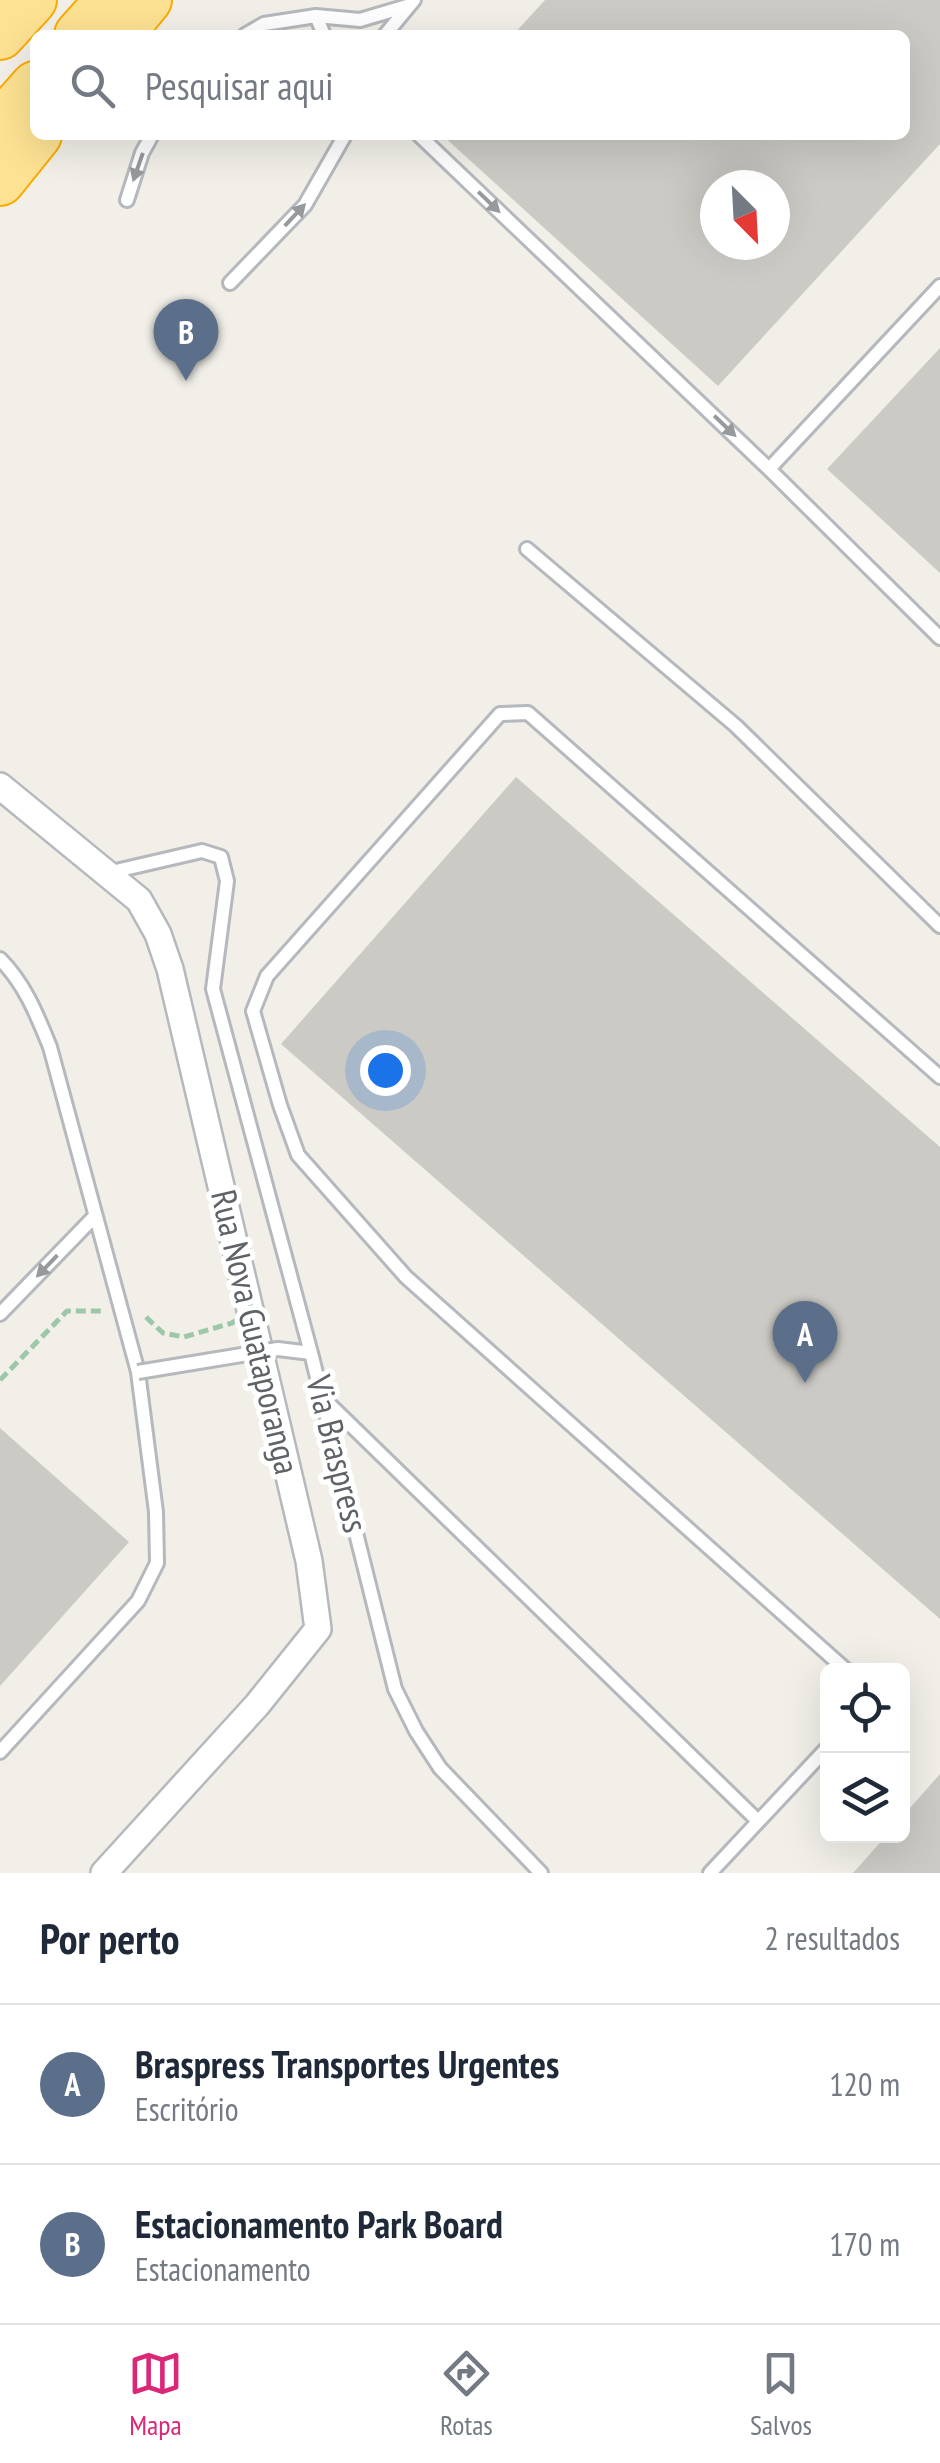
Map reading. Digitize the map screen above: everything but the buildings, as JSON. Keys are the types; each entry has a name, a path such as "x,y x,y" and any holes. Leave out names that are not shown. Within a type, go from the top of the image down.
{"highway":[{"path":"0,35 32,0"},
{"path":"83,30 110,0"},
{"path":"122,30 147,0"},
{"path":"0,126 30,92"},
{"path":"0,182 33,140"}],"street":[{"name":"Rua Nova Guataporanga","path":"0,786 139,900 158,934 170,969 309,1561 318,1629 256,1705 104,1873"}],"lane":[{"path":"254,30 264,24 316,16 360,20 410,3"},
{"path":"389,30 410,3"},
{"path":"316,16 322,30"},
{"path":"126,200 149,140"},
{"path":"230,282 305,205 342,140"},
{"path":"424,140 770,468 940,638"},
{"path":"770,468 940,286"},
{"path":"527,549 736,726 940,926"},
{"path":"838,1663 406,1277 298,1155 253,1010 268,976 500,714 528,714 940,1078"},
{"path":"108,873 202,851 221,857 227,881 213,989 310,1352"},
{"path":"0,958 34,1007 50,1048 138,1372 156,1512 157,1562 138,1601 0,1752"},
{"path":"0,1314 94,1217"},
{"name":"Via Braspress","path":"138,1372 278,1349 310,1352 395,1689 416,1732 440,1768 541,1873"},
{"path":"324,1399 758,1821"},
{"path":"710,1873 823,1753"}],"path":[{"path":"0,1380 67,1310 146,1317 164,1332 184,1338 232,1324 246,1315 256,1294"}],"place":[{"name":"Estacionamento Park Board","path":"186,381"},
{"name":"Braspress Transportes Urgentes","path":"805,1383"}]}
